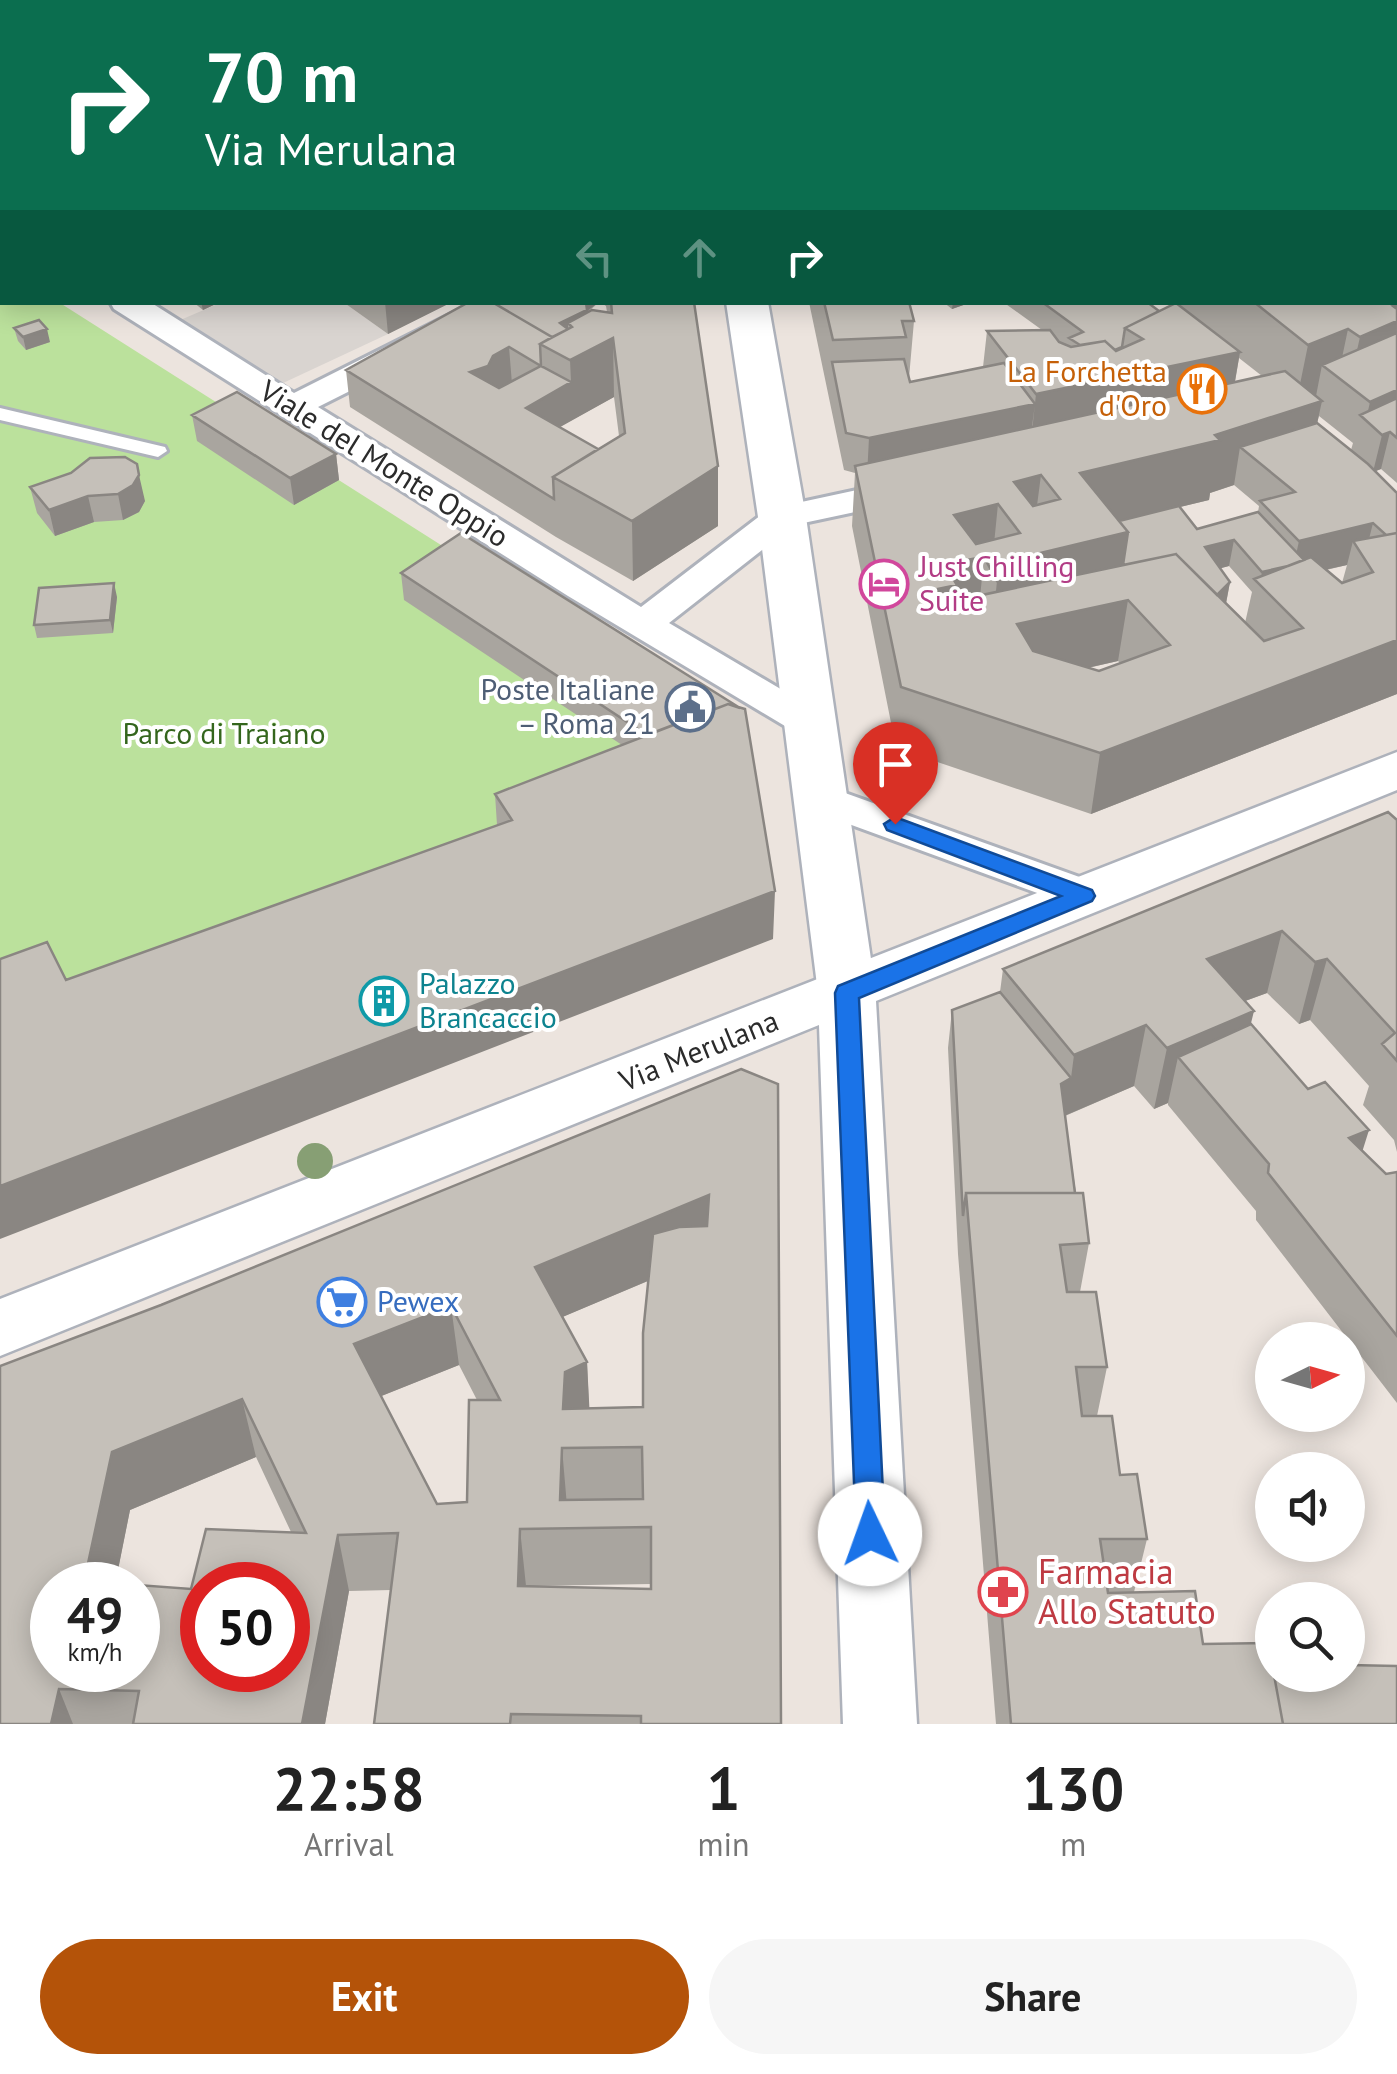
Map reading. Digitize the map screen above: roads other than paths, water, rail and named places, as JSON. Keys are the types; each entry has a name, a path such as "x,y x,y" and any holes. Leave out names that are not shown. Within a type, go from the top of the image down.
{"main road":[{"path":"747,305 782,517 847,993 880,1724"},
{"name":"Via Merulana","path":"0,1328 847,993 1397,770"}],"street":[{"name":"Viale del Monte Oppio","path":"131,305 809,724"},
{"path":"292,407 495,305"},
{"path":"643,624 782,517 942,482"},
{"path":"820,798 1084,896"}],"lane":[{"path":"0,414 158,451"}],"place":[{"name":"La Forchetta d'Oro","path":"1202,389"},
{"name":"Just Chilling Suite","path":"884,584"},
{"name":"Poste Italiane – Roma 21","path":"690,707"},
{"name":"Palazzo Brancaccio","path":"384,1001"},
{"name":"Pewex","path":"342,1302"},
{"name":"Farmacia Allo Statuto","path":"1003,1592"}],"park label":[{"name":"Parco di Traiano","path":"224,734"}]}
